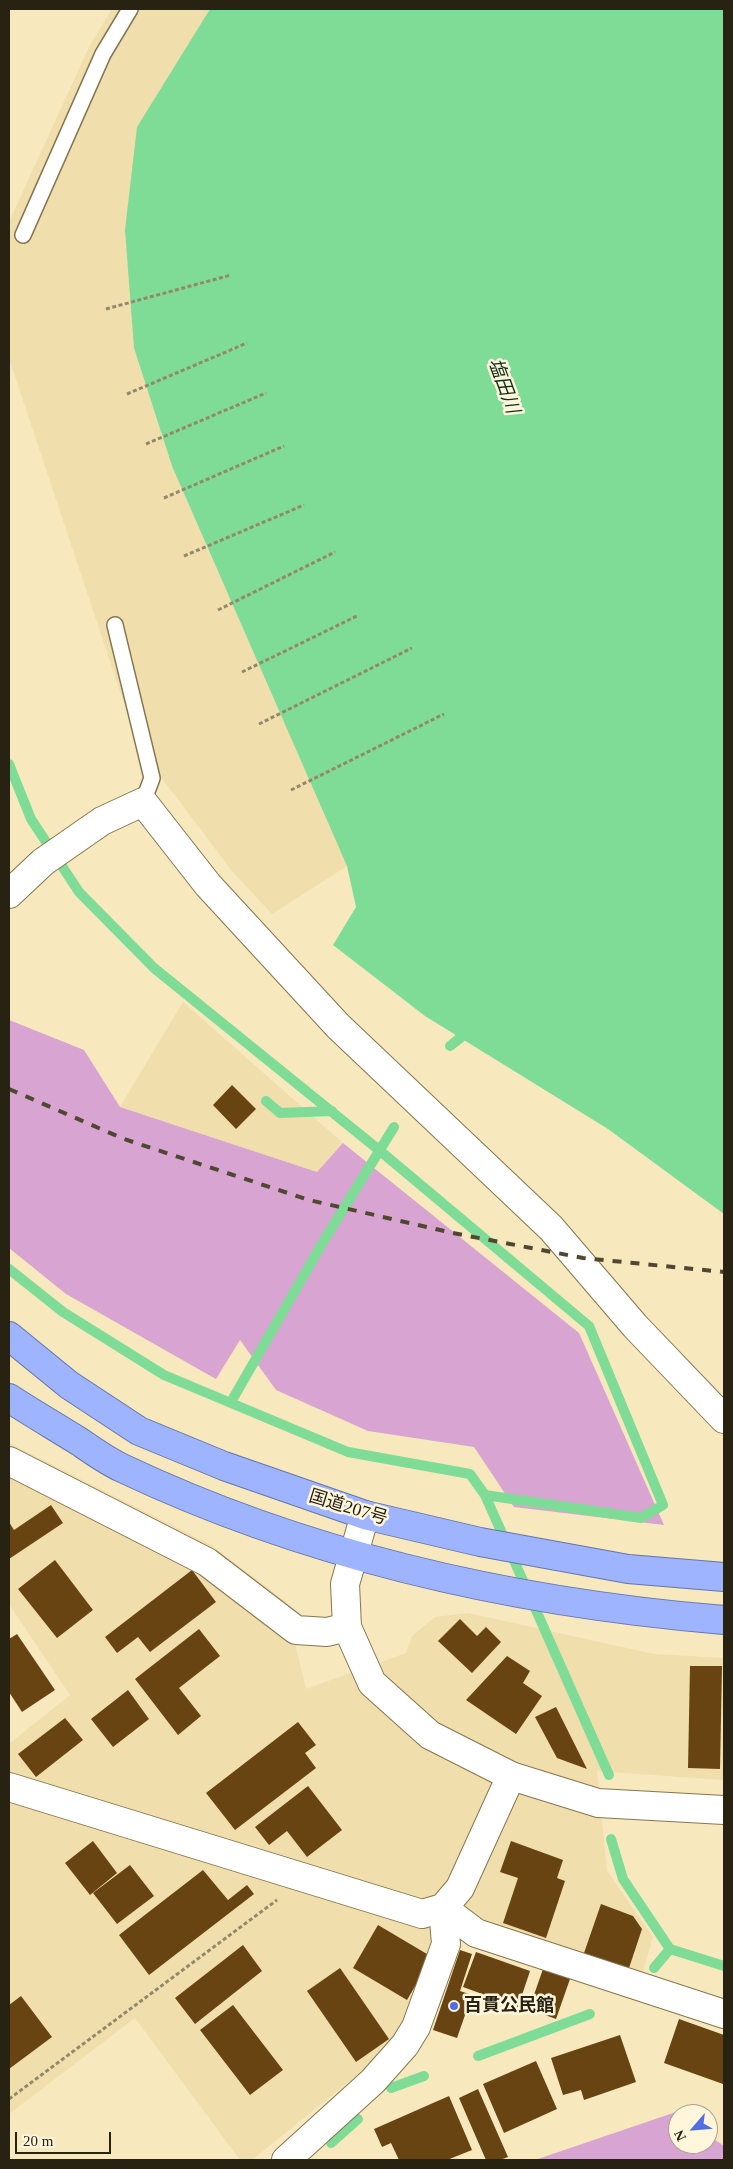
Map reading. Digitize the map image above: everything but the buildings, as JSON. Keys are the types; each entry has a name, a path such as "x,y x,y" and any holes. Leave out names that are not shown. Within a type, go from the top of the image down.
{"highway":[{"name":"国道207号","path":"9,1336 69,1385 139,1431 224,1466 365,1515 480,1542 628,1569 724,1577"},
{"path":"9,1398 120,1467 225,1512 355,1556 473,1584 657,1615 724,1620"}],"street":[{"path":"9,894 43,862 102,821 143,802 208,885 338,1026 551,1228 636,1326 724,1419"},
{"path":"9,1461 207,1562 296,1630 327,1632 347,1627"},
{"path":"365,1515 355,1556 345,1584 347,1627 372,1683 430,1735 511,1776 598,1803 724,1810"},
{"path":"9,1787 422,1914 443,1908 460,1888 511,1776"},
{"path":"443,1908 476,1933 724,2014"},
{"path":"286,2160 373,2081 405,2046 416,2027 446,1944 443,1908"}],"lane":[{"path":"23,235 102,54 130,9"},
{"path":"115,625 152,778 143,802"}],"path":[{"path":"106,309 231,275"},
{"path":"127,394 247,343"},
{"path":"146,444 266,393"},
{"path":"164,498 284,446"},
{"path":"184,556 304,505"},
{"path":"218,610 335,552"},
{"path":"242,672 358,615"},
{"path":"259,724 412,648"},
{"path":"291,790 444,714"},
{"path":"9,2099 305,1879"}],"shaded area":[{"path":"112,9 210,9 137,127 134,348 172,466 347,866 272,914 232,871 139,748 9,358 9,222 90,45"},
{"path":"183,1002 343,1143 317,1172 120,1107"},
{"path":"9,1020 84,1050 120,1107 317,1172 343,1143 579,1333 664,1525 514,1507 474,1447 368,1431 276,1390 240,1340 216,1379 66,1294 9,1248"},
{"path":"9,1443 211,1545 285,1601 306,1689 406,1653 412,1636 435,1617 468,1613 654,1654 724,1658 724,1780 597,1771 607,1871 653,1937 641,1979 482,1922 442,1940 400,2040 252,2160 240,2160 135,2018 9,2114 9,1744 70,1695 9,1604"},
{"path":"668,2115 668,2154 718,2154 718,2142 724,2146 724,2160 535,2160"}],"water":[{"name":"塩田川","path":"210,9 724,9 724,1214 608,1129 425,1016 333,945 356,907 347,866 172,466 134,348 125,230 137,127"}],"waterway":[{"path":"9,764 31,819 79,892 154,968 379,1150 589,1326 663,1505 641,1518 485,1495"},
{"path":"450,1046 470,1030"},
{"path":"266,1101 280,1113 332,1111"},
{"path":"231,1402 323,1242 394,1127"},
{"path":"9,1269 63,1312 164,1375 348,1452 470,1474 485,1495 609,1775"},
{"path":"611,1839 623,1879 670,1949 724,1966"},
{"path":"654,1968 670,1949"},
{"path":"478,2056 590,2014"},
{"path":"391,2088 424,2076"},
{"path":"331,2143 358,2119"}],"railway":[{"path":"9,1089 124,1139 309,1200 453,1233 583,1258 724,1272"}],"place":[{"name":"百貫公民館","path":"454,2006"}]}
